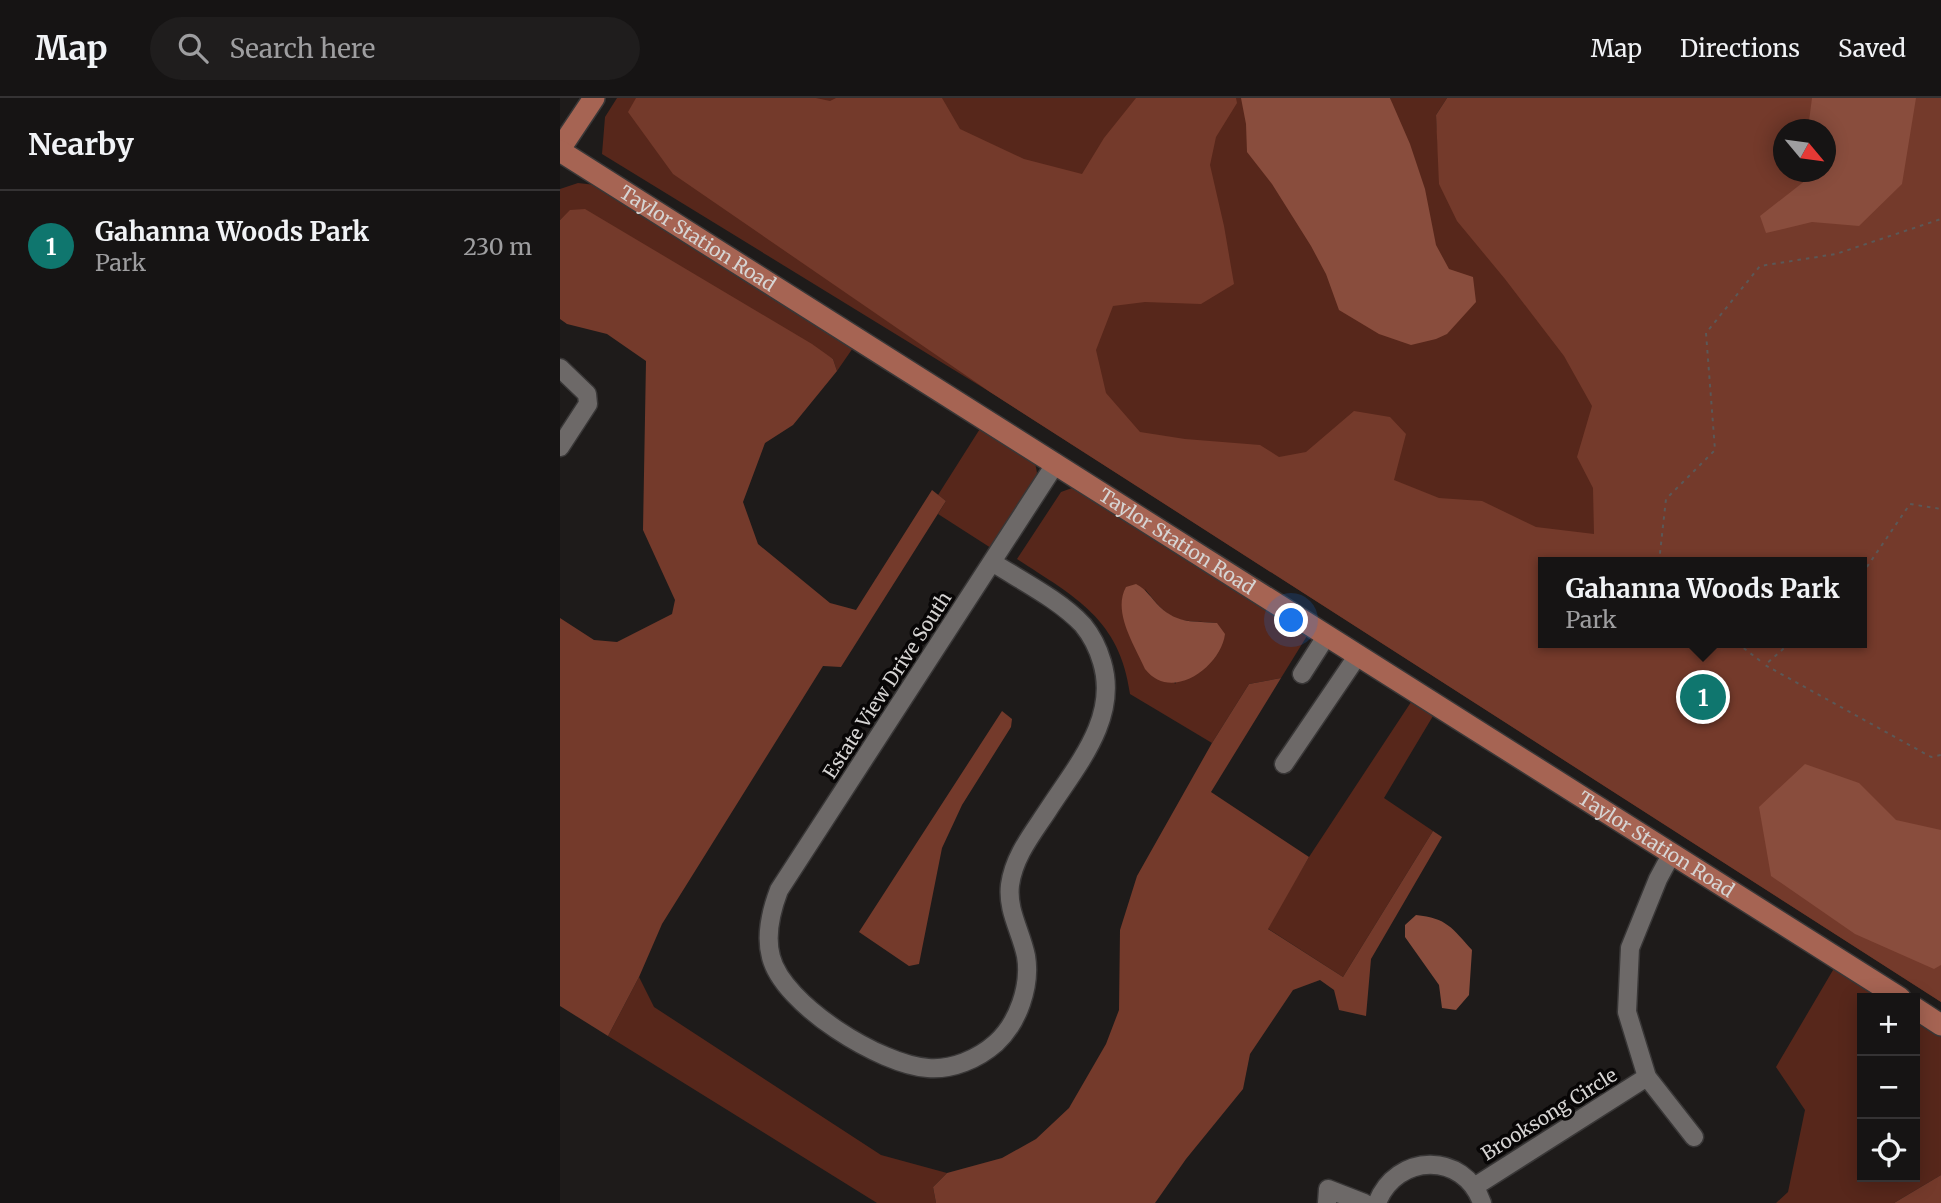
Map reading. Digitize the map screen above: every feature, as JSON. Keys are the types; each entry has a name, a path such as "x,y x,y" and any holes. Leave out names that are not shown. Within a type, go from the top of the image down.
{"main road":[{"path":"560,150 594,98"},
{"name":"Taylor Station Road","path":"560,150 1892,993"},
{"path":"1920,1011 1941,1025"}],"street":[{"path":"560,368 589,399 560,447"},
{"name":"Estate View Drive South","path":"992,562 1063,608 1082,625 1097,645 1108,694 1092,742 1026,843 1010,884 1010,901 1026,956 1027,980 1021,1003 1010,1025 996,1043 976,1056 954,1066 920,1067 885,1058 814,1015 782,981 771,957 771,911 779,890 1056,463"},
{"path":"1302,674 1327,635"},
{"path":"1284,764 1358,655"},
{"path":"1672,853 1657,879 1629,948 1627,1012 1647,1077 1694,1137"},
{"name":"Brooksong Circle","path":"1377,1203 1388,1182 1399,1173 1425,1164 1453,1169 1478,1195 1647,1077"},
{"path":"1327,1203 1328,1189 1364,1203"}],"path":[{"path":"1660,557 1666,499 1715,450 1706,333 1760,267 1836,254 1941,219"},
{"path":"1867,567 1910,504 1941,509"},
{"path":"1744,648 1765,664 1931,757 1941,755"},
{"path":"1765,664 1784,648"}],"shaded area":[{"path":"617,98 1249,98 1396,116 1390,98 1447,98 1436,115 1438,148 1941,98 1941,1002 990,392 602,154 605,117"},
{"path":"636,98 816,98 830,101 836,98 942,98 960,129 1024,159 1082,174 1104,138 1136,98 1236,98 1237,103 1216,137 1210,165 1234,284 1201,304 1145,302 1113,306 1096,350 1106,393 1140,432 1185,439 1260,445 1279,457 1306,452 1354,411 1390,417 1406,434 1394,480 1439,498 1482,501 1536,527 1594,534 1593,488 1577,457 1592,406 1564,356 1457,221 1439,184 1436,115 1447,98 1941,98 1941,1002 990,392 673,174 628,112"},
{"path":"1241,98 1390,98 1410,144 1425,189 1436,245 1449,269 1473,277 1476,302 1447,334 1411,345 1379,334 1339,310 1326,274 1311,246 1272,184 1247,152"},
{"path":"1812,98 1916,98 1902,184 1859,226 1812,222 1766,233 1760,216 1803,182 1836,182 1836,119 1809,119"},
{"path":"578,183 596,185 855,345 837,371 833,359 570,211 560,220 560,189"},
{"path":"585,209 833,359 837,371 793,425 765,443 743,502 758,544 830,603 856,610 932,490 946,501 841,667 823,666 662,924 639,977 608,1036 560,1006 560,618 594,640 617,642 672,614 675,600 643,530 646,361 607,334 567,324 560,319 560,220 570,210"},
{"path":"983,424 1035,462 1037,473 1032,486 991,548 938,514 946,501 938,495"},
{"path":"1072,488 1087,491 1310,631 1281,678 1249,684 1212,743 1130,694 1125,668 1105,628 1076,599 1017,559 1061,492","holes":["1145,589 1162,609 1176,618 1217,623 1175,684"]},
{"path":"1136,584 1173,616 1187,621 1217,623 1225,634 1221,646 1205,669 1181,682 1168,683 1156,679 1145,669 1123,618 1122,597 1126,587"},
{"path":"1281,678 1211,792 1309,857 1268,929 1343,977 1433,831 1442,837 1371,959 1366,1016 1339,1010 1334,990 1320,980 1293,990 1250,1054 1243,1089 1186,1159 1155,1203 936,1203 933,1187 947,1173 1002,1158 1036,1139 1069,1108 1106,1044 1119,1010 1120,930 1137,876 1212,743 1249,684"},
{"path":"1415,696 1436,711 1384,798 1433,831 1343,977 1267,928 1309,857"},
{"path":"1002,711 1012,719 1011,727 962,805 942,848 919,964 909,966 859,932"},
{"path":"1805,764 1859,783 1896,820 1941,830 1941,965 1934,969 1855,934 1771,876 1759,807"},
{"path":"1416,915 1448,925 1472,950 1469,995 1456,1010 1442,1008 1439,985 1405,937 1405,925"},
{"path":"1836,965 1879,993 1857,993 1857,1182 1920,1182 1920,1019 1941,1033 1941,1175 1894,1203 1776,1203 1788,1192 1805,1110 1776,1067"},
{"path":"639,977 654,1007 881,1155 947,1173 933,1187 936,1203 877,1203 608,1036"},
{"path":"1941,1175 1941,1203 1894,1203"}],"place":[{"name":"Gahanna Woods Park","path":"1703,697"}]}
